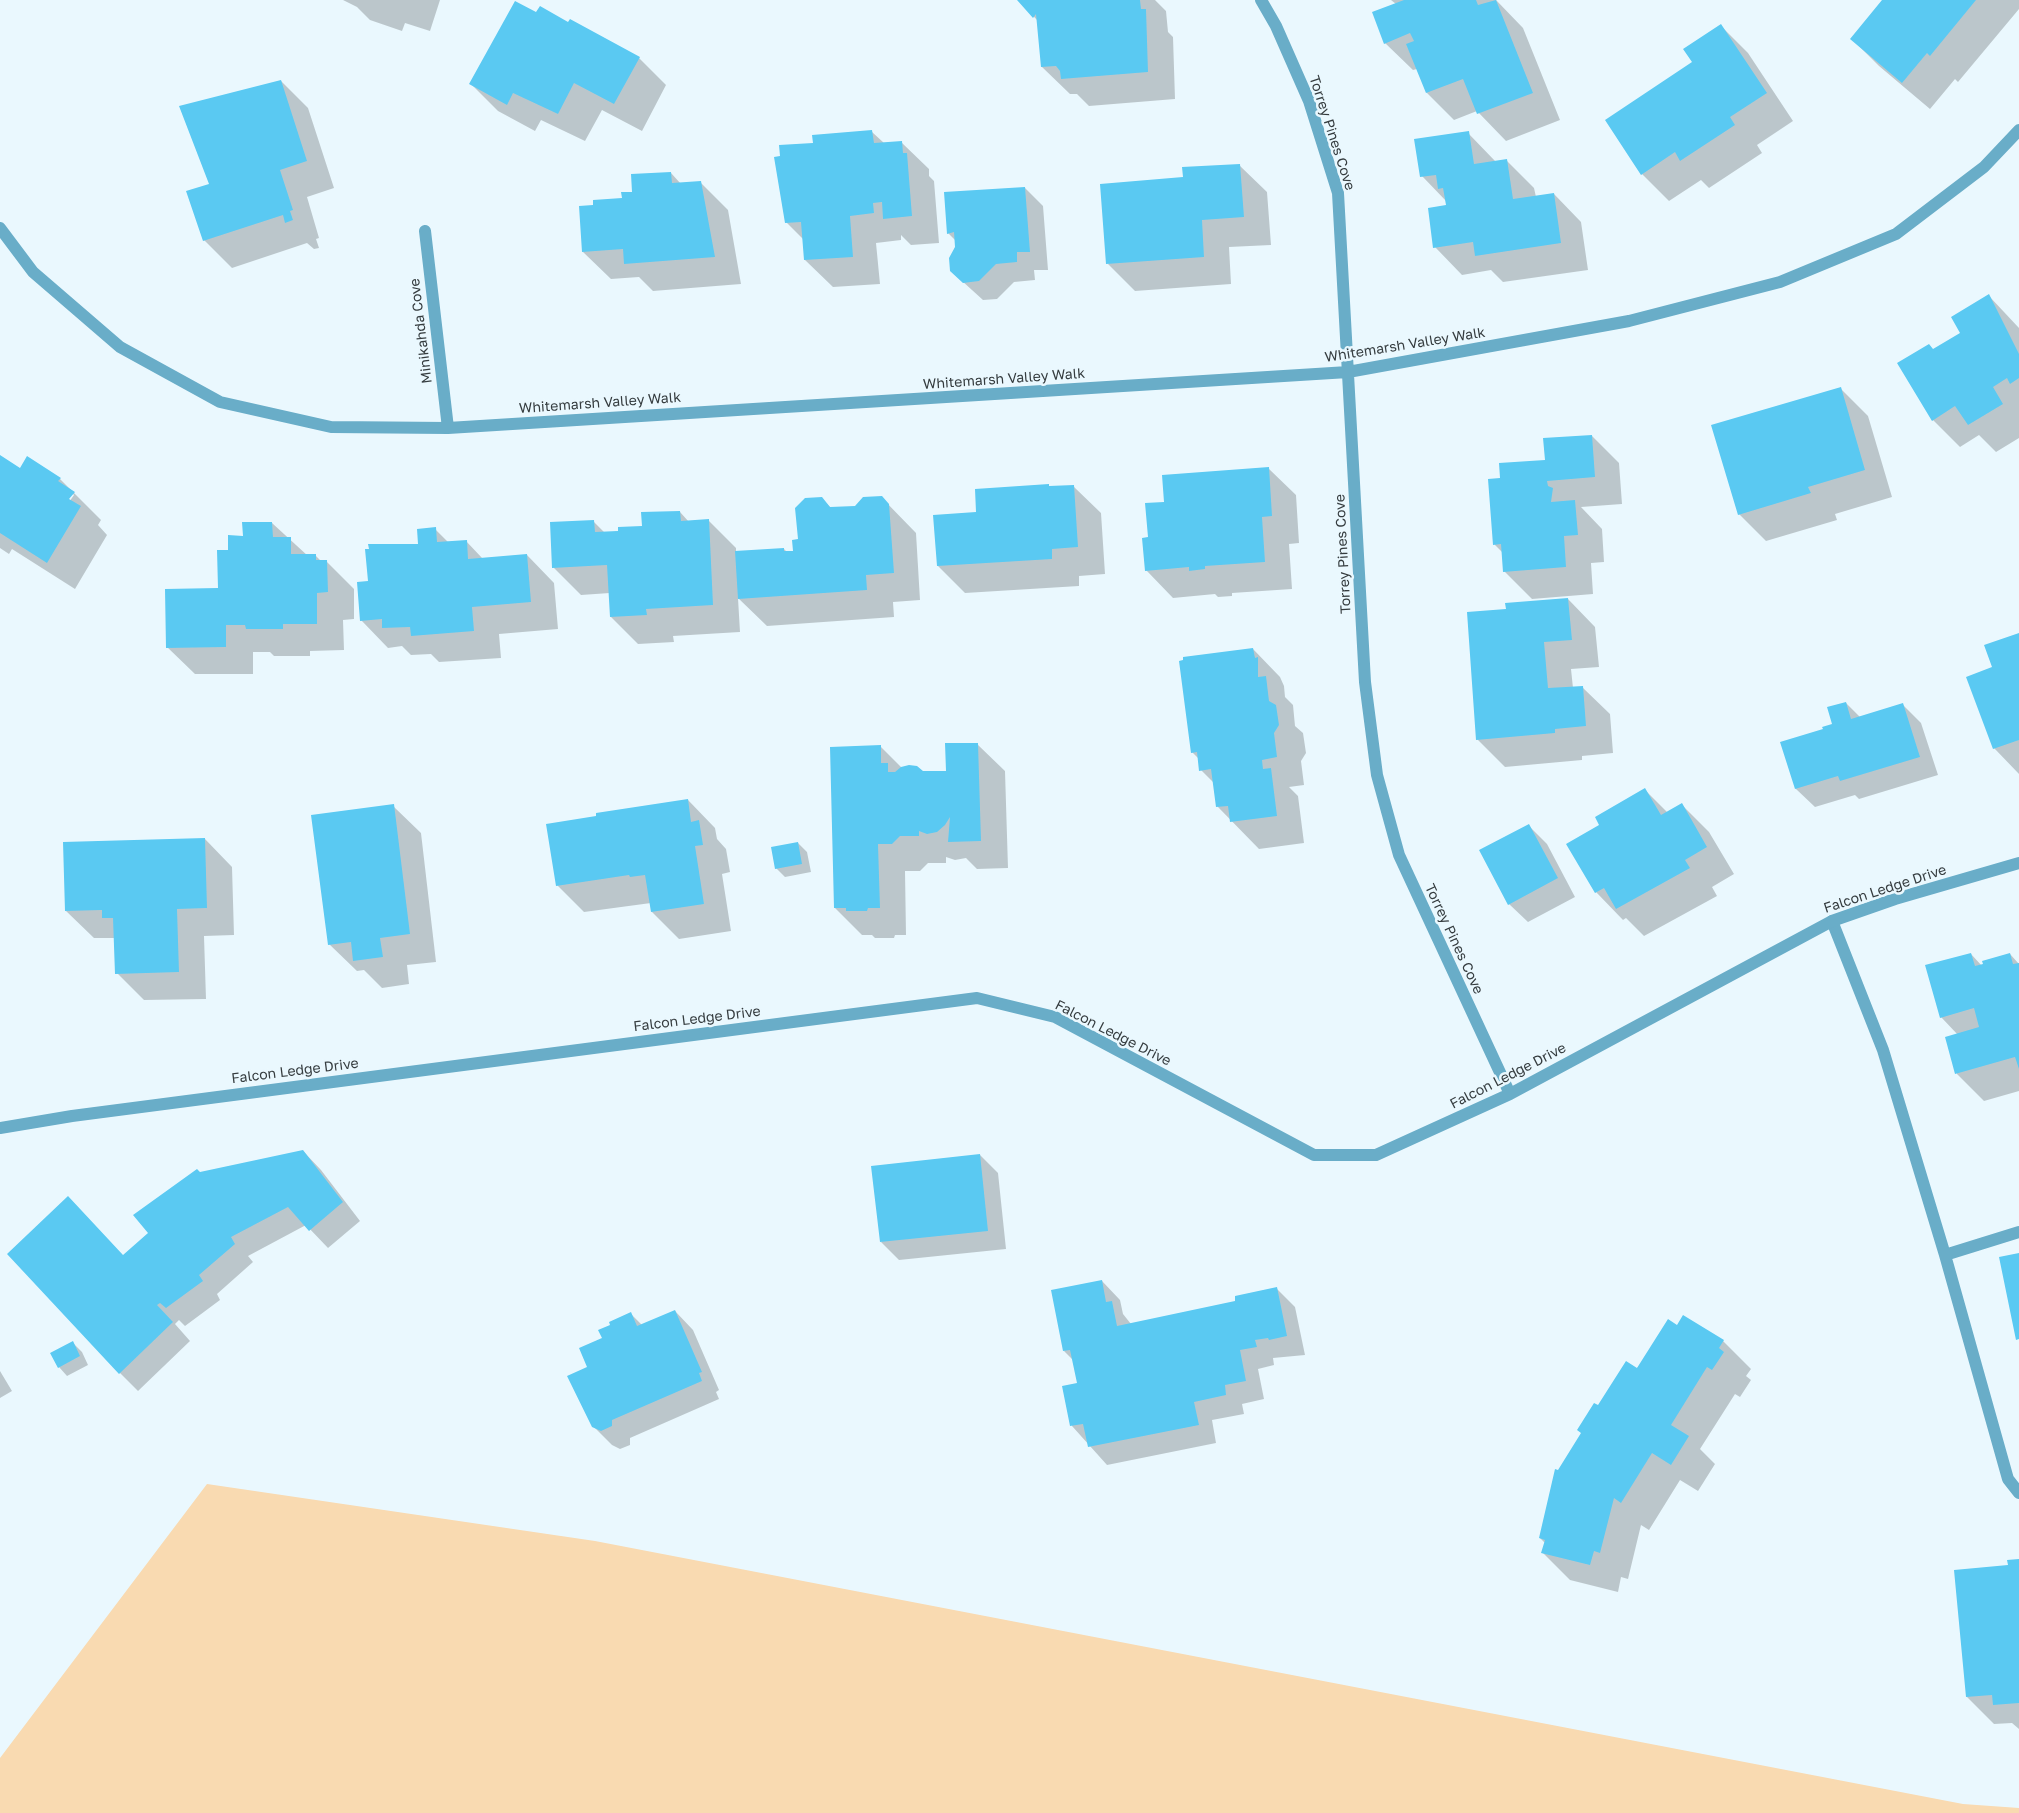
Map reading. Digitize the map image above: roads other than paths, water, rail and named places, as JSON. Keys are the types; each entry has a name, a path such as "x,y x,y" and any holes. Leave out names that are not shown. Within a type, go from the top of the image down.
{"street":[{"name":"Torrey Pines Cove","path":"1261,0 1276,26 1309,101 1338,193 1365,682 1377,775 1399,855 1510,1094"},
{"name":"Whitemarsh Valley Walk","path":"0,228 33,272 120,347 220,402 330,427 448,428 1348,372 1630,321 1780,282 1896,234 1984,167 2019,130"},
{"name":"Minikahda Cove","path":"425,231 448,428"},
{"name":"Falcon Ledge Drive","path":"0,1128 72,1116 977,998 1055,1017 1314,1155 1376,1155 1510,1094 1832,921 1894,899 2019,864"},
{"path":"1832,921 1883,1050 1945,1255 2008,1479 2019,1493"},
{"path":"1945,1255 2019,1232"}]}
